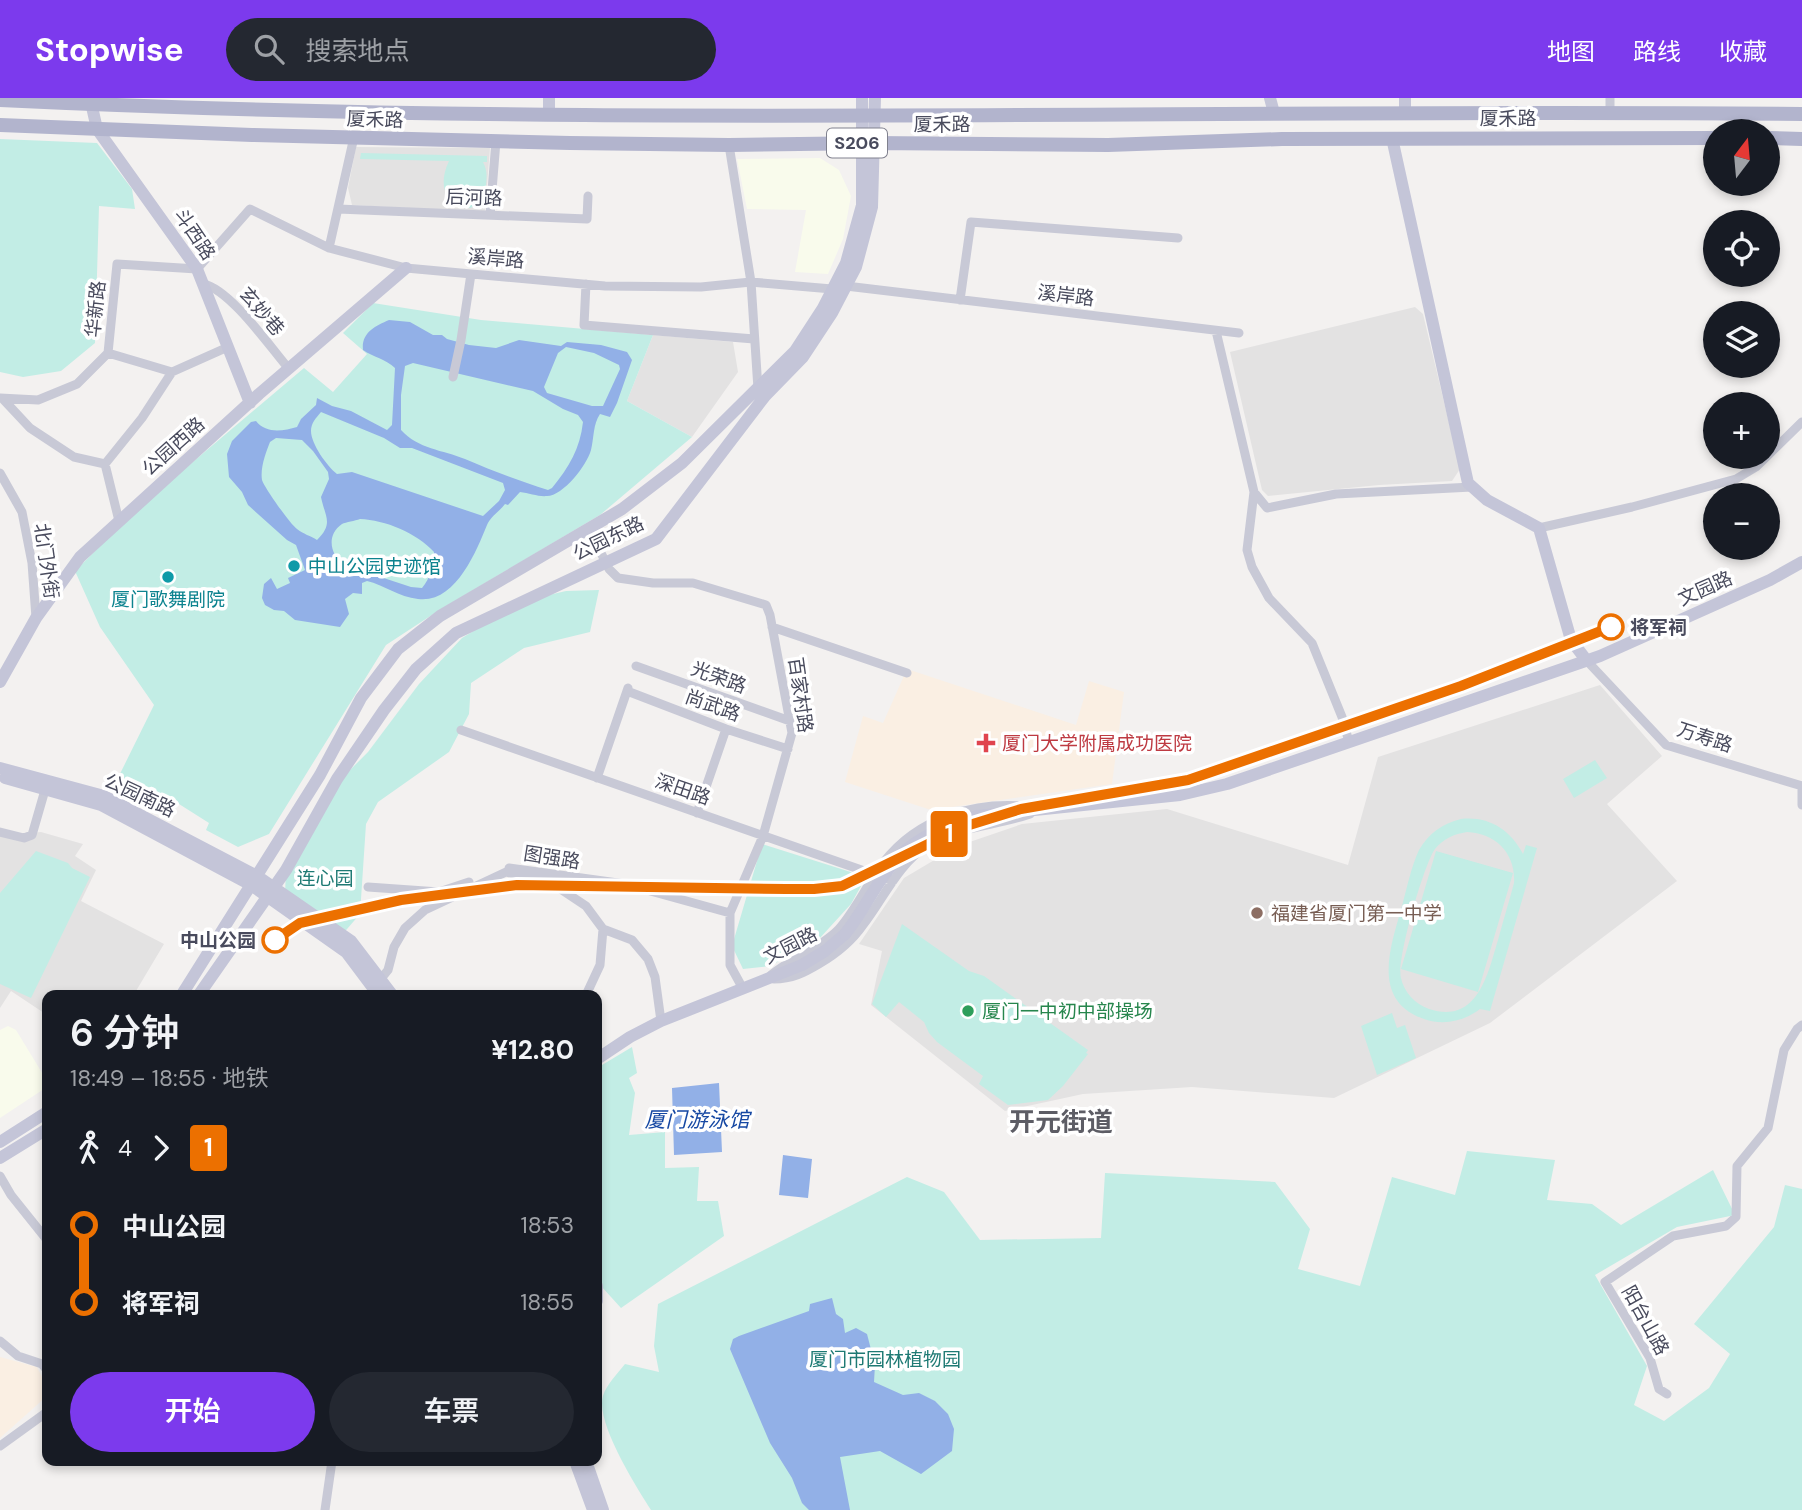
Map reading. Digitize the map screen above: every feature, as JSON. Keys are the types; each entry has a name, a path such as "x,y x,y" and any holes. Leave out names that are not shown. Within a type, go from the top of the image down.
{"main road":[{"path":"549,98 549,114"},
{"path":"862,98 868,116"},
{"path":"868,116 874,98"},
{"name":"厦禾路","path":"0,100 284,104 549,114 868,116 1272,105 1610,105 1802,114"},
{"name":"斗西路","path":"90,101 97,129 197,269 250,403"},
{"name":"公园东路","path":"185,990 320,775 361,698 398,649 440,616 622,509 682,463 794,351 846,263 862,205 868,116"},
{"name":"厦禾路","path":"0,125 354,138 729,145 1108,145 1282,139 1703,138"},
{"path":"1392,138 1468,483 1487,500 1539,528 1571,640 1587,661"},
{"path":"1780,138 1802,139"},
{"name":"公园东路","path":"202,990 286,870 337,779 416,669 456,633 656,539 765,396 803,358 856,267 872,207 867,143"},
{"name":"公园西路","path":"0,682 36,618 79,557 250,403 406,268"},
{"name":"文园路","path":"602,1056 661,1021 802,965 825,951 845,934 905,851 923,837 947,826 977,817 1192,792 1227,784 1587,661 1770,580 1802,562"},
{"name":"公园南路","path":"0,768 104,796 254,880"},
{"name":"公园南路","path":"0,777 101,805 254,880"},
{"path":"254,880 351,941 388,990"},
{"path":"270,891 346,952 374,990"},
{"path":"0,1142 42,1115"},
{"path":"0,1158 42,1132"},
{"path":"577,1466 591,1504"},
{"path":"588,1466 603,1510"}],"street":[{"path":"329,248 354,138"},
{"path":"490,215 496,141"},
{"path":"729,145 751,282 758,389"},
{"name":"后河路","path":"338,209 587,219 588,196"},
{"name":"溪岸路","path":"197,269 250,209 329,248 406,268 586,284 701,287 751,282 832,289"},
{"path":"960,300 971,222 1178,238"},
{"name":"华新路","path":"1,399 38,400 77,384 108,353 117,264 197,269"},
{"path":"453,377 471,274"},
{"name":"玄妙巷","path":"203,284 218,289 289,369"},
{"path":"586,284 584,325 754,339"},
{"name":"溪岸路","path":"846,286 1239,333"},
{"path":"1216,331 1254,492 1247,550 1252,567 1269,598 1312,643 1342,717 1349,742"},
{"path":"120,521 105,464 142,418 172,372 228,347"},
{"name":"华新路","path":"108,353 172,372"},
{"name":"华新路","path":"1,399 30,428 74,457 105,464"},
{"path":"1539,528 1736,479 1756,467 1802,422"},
{"name":"北门外街","path":"0,473 22,512 32,563 36,618"},
{"path":"1254,492 1267,508 1336,494 1472,487"},
{"name":"百家村路","path":"589,529 609,569 618,579 653,583 693,583 766,605 792,733 763,836 730,913 730,965 742,988"},
{"path":"772,627 907,673"},
{"name":"万寿路","path":"1587,661 1666,745 1802,788"},
{"name":"光荣路","path":"636,666 790,721"},
{"name":"尚武路","path":"597,778 628,689 726,729 788,749"},
{"path":"697,813 726,729"},
{"name":"深田路","path":"461,730 893,881"},
{"path":"1802,788 1802,805"},
{"path":"0,832 24,838 32,835 45,790"},
{"path":"765,980 784,964 821,944 838,929 899,845 919,829 944,817 975,808 1006,804 1048,808"},
{"path":"765,980 789,979 806,972 851,941 912,857 939,840 979,825 1008,822 1048,808"},
{"name":"图强路","path":"368,887 439,892 453,889 499,869 513,868 625,884 730,913"},
{"path":"380,980 388,970 394,947 405,928 425,910 506,872 556,886 586,906 603,929 632,940 648,960 655,977 661,1021"},
{"path":"588,990 600,965 603,929"},
{"name":"阳台山路","path":"1667,1394 1659,1389 1650,1358 1605,1282 1673,1236 1726,1226 1736,1217 1737,1167 1768,1128 1784,1050 1802,1025"},
{"path":"0,1176 11,1195 42,1234"},
{"path":"0,1341 18,1356 42,1364"},
{"path":"0,1446 42,1416"},
{"path":"325,1510 331,1466"}],"shaded area":[{"path":"356,147 490,148 485,212 352,205 348,188"},
{"path":"820,158 839,170 851,196 843,239 828,274 795,272 806,210 747,209 737,159"},
{"path":"1415,307 1423,314 1460,469 1452,481 1268,496 1262,490 1230,352"},
{"path":"653,335 733,342 738,372 692,437 627,401"},
{"name":"厦门大学附属成功医院","path":"907,669 1076,725 1089,681 1124,692 1112,784 931,810 845,782 863,716 883,723"},
{"name":"福建省厦门第一中学","path":"1600,685 1662,756 1607,804 1677,881 1490,1023 1334,1098 1192,1087 1083,1094 1005,1111 871,1005 882,951 859,944 904,878 958,846 1022,824 1167,809 1348,865 1378,757"},
{"path":"0,830 22,834 41,832 83,844 75,856 96,870 81,901 164,944 137,990 42,990 42,1012 11,991 0,1008"},
{"path":"8,1026 16,1030 42,1073 42,1090 0,1118 0,1030"},
{"path":"0,1357 37,1367 42,1377 42,1400 0,1438"}],"green space":[{"path":"0,139 97,143 132,189 135,209 99,206 95,343 61,371 23,377 0,372"},
{"path":"361,153 487,156 487,162 483,162 487,175 483,197 477,205 468,208 458,206 450,200 445,190 444,177 449,161 360,159"},
{"path":"373,303 481,320 653,335 627,401 692,437 600,515 441,609 386,645 269,834 238,847 206,830 209,823 179,804 173,812 140,793 112,790 154,705 100,627 75,571 136,510 304,368 333,392 367,354 343,333"},
{"name":"连心园","path":"599,590 590,632 524,648 471,683 469,714 449,752 378,802 366,824 360,914 341,936 285,896 286,866 341,779 368,752 419,684 462,638 523,601 566,591"},
{"path":"1595,760 1607,778 1574,798 1563,779"},
{"path":"1471,819 1489,822 1505,831 1523,854 1526,845 1537,848 1490,1011 1480,1009 1461,1019 1439,1022 1424,1019 1407,1010 1396,999 1390,985 1390,954 1411,870 1419,850 1432,834 1454,821","holes":["1467,832 1477,833 1495,841 1508,854 1514,883 1490,967 1478,993 1470,1003 1459,1010 1446,1012 1429,1009 1411,997 1401,978 1403,953 1412,913 1424,873 1435,849 1453,836"]},
{"path":"762,844 857,874 861,886 851,904 819,939 770,966 743,969 732,946"},
{"path":"36,851 68,863 90,877 31,998 0,984 0,893"},
{"path":"1436,851 1513,873 1478,992 1401,969"},
{"name":"厦门一中初中部操场","path":"902,924 969,971 984,976 1088,1050 1088,1054 1063,1086 1048,1100 1008,1105 979,1084 983,1076 937,1042 924,1022 899,1002 886,1017 872,1004"},
{"path":"1392,1013 1397,1028 1405,1025 1416,1058 1377,1075 1361,1026"},
{"path":"632,1047 637,1073 629,1078 635,1093 629,1135 665,1132 665,1168 699,1167 697,1201 718,1201 724,1236 621,1308 602,1287 602,1065"},
{"name":"厦门市园林植物园","path":"1467,1151 1555,1160 1547,1200 1592,1204 1621,1225 1713,1170 1735,1215 1677,1227 1595,1275 1647,1366 1634,1405 1664,1421 1709,1388 1730,1354 1694,1324 1774,1227 1785,1185 1802,1189 1802,1510 651,1510 619,1455 605,1422 603,1396 609,1383 625,1364 659,1372 654,1346 658,1304 907,1177 944,1192 980,1240 1101,1238 1105,1173 1275,1182 1310,1229 1298,1269 1360,1286 1392,1177 1455,1195"}],"water":[{"path":"389,320 410,322 433,335 442,335 469,345 496,348 519,340 561,346 567,342 601,345 627,352 632,360 610,417 600,414 598,418 589,456 580,471 553,495 520,492 508,505 505,504 488,522 477,549 462,574 443,593 418,599 367,581 362,583 362,594 353,593 345,599 349,614 340,627 295,620 284,611 265,605 262,598 264,584 271,578 277,589 290,583 288,578 305,570 296,545 248,505 242,492 229,477 227,454 232,441 251,422 256,421 265,428 275,430 297,427 301,419 316,405 317,398 332,406 351,411 387,430 392,425 395,368 363,350 363,344 374,328","holes":["566,347 594,353 619,365 620,369 603,406 592,406 547,393 544,387 558,353","413,363 533,391 578,415 583,422 576,449 552,488 548,490 506,476 431,448 408,436 401,430 401,395 405,366","321,412 384,438 400,448 412,448 503,483 505,490 499,501 483,516 352,472 337,474 320,454 314,442 311,431","276,438 302,440 328,472 329,479 321,497 327,524 317,540 294,526 264,484 264,460 270,442","360,519 370,520 400,529 427,545 434,552 433,561 422,588 411,587 344,565 339,561 332,545 334,534 342,524"]},
{"name":"厦门游泳馆","path":"719,1083 722,1152 674,1155 672,1088"},
{"path":"783,1155 812,1159 808,1198 779,1195"},
{"path":"832,1298 836,1314 843,1319 845,1333 856,1328 867,1334 875,1365 874,1382 903,1395 919,1393 935,1401 948,1414 954,1429 952,1451 921,1474 880,1451 840,1457 850,1510 809,1510 802,1503 792,1478 770,1443 730,1349 733,1339 739,1336 809,1311 810,1304"}],"metro line":[{"name":"1","path":"275,940 300,923 401,900 517,885 786,889 842,886 963,827 1021,809 1188,780 1461,686 1611,627"}],"place":[{"name":"中山公园史迹馆","path":"294,566"},
{"name":"厦门歌舞剧院","path":"168,577"},
{"name":"将军祠","path":"1611,627"},
{"name":"厦门大学附属成功医院","path":"986,743"},
{"name":"福建省厦门第一中学","path":"1257,913"},
{"name":"中山公园","path":"275,940"},
{"name":"厦门一中初中部操场","path":"968,1011"}],"district":[{"name":"开元街道","path":"1061,1122"}]}
